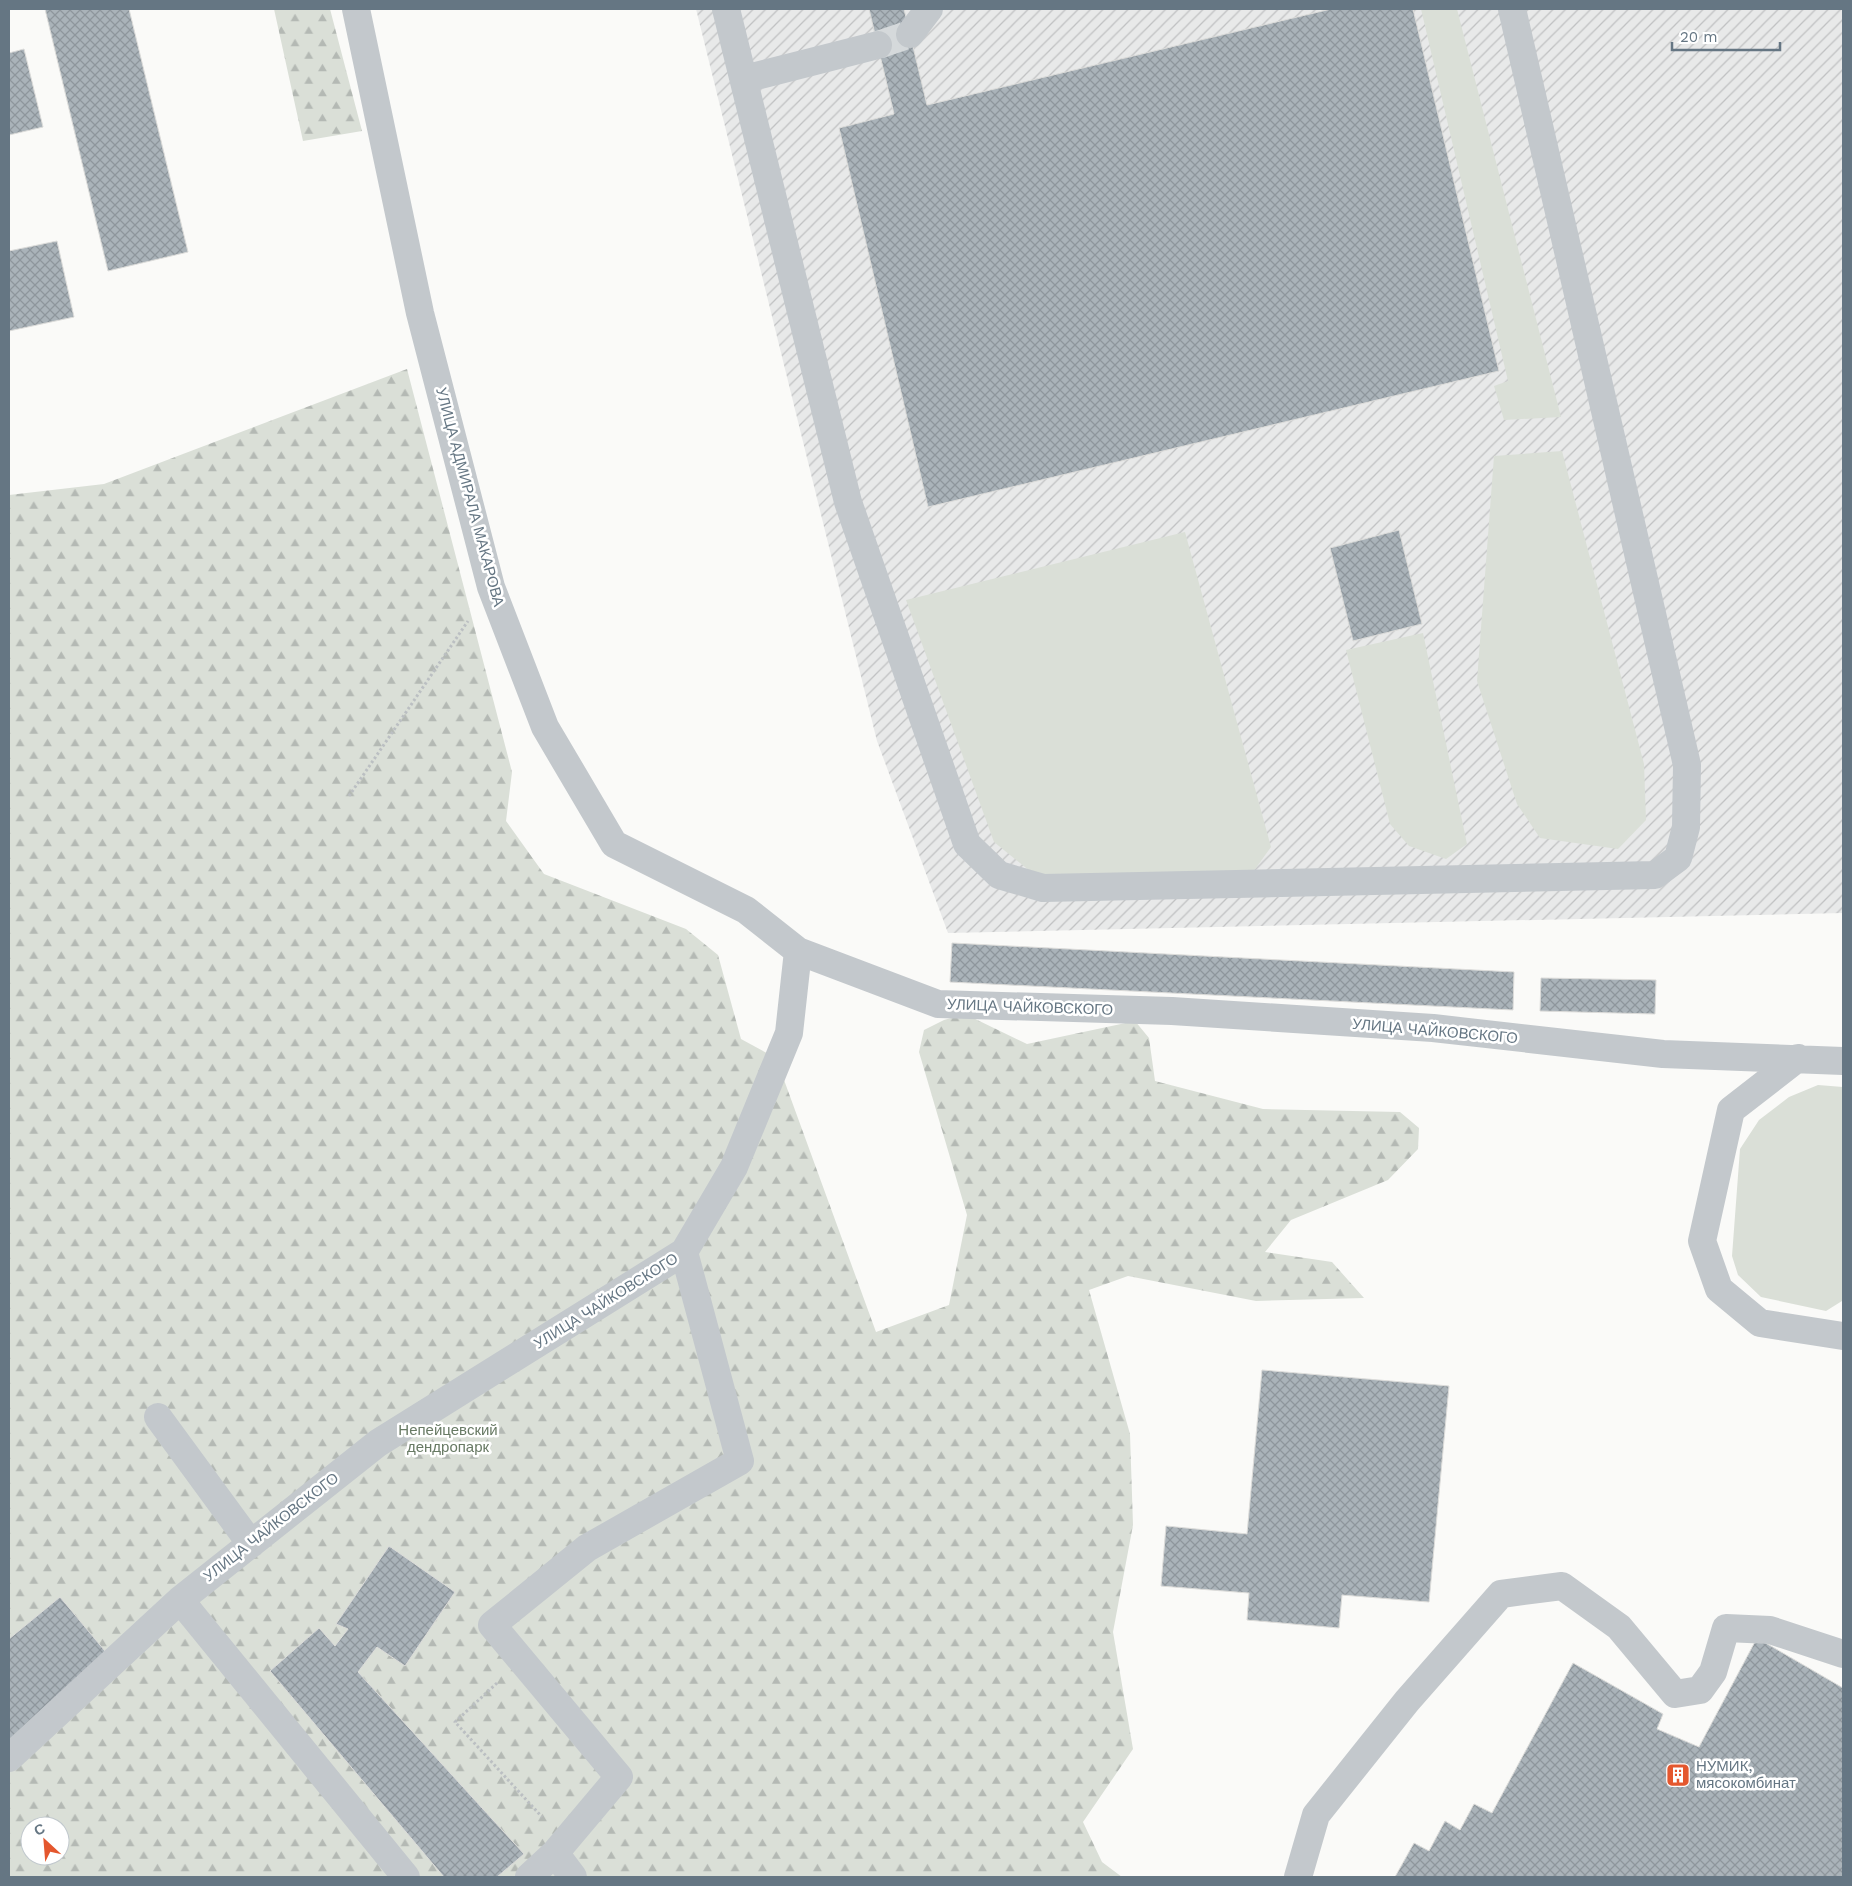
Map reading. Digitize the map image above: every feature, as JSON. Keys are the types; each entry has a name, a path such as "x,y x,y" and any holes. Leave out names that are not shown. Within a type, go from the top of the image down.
{"street":[{"name":"УЛИЦА АДМИРАЛА МАКАРОВА","path":"356,9 420,312 491,587 545,727 614,844 746,910 798,951"},
{"path":"726,9 848,502 967,844 999,875 1043,888 1655,875 1678,858 1686,826 1686,765 1512,9"},
{"path":"910,34 929,9"},
{"path":"744,79 878,45"},
{"name":"УЛИЦА ЧАЙКОВСКОГО","path":"9,1758 180,1600 378,1443 684,1252 734,1167 789,1033 798,951 938,1004 1172,1011 1433,1028 1663,1054 1843,1061"},
{"path":"1798,1058 1731,1110 1702,1241 1719,1289 1760,1323 1843,1336"},
{"path":"529,1877 560,1847 619,1777 492,1625 587,1548 740,1461 684,1252"},
{"path":"158,1417 251,1544"},
{"path":"1298,1877 1316,1816 1407,1701 1501,1594 1562,1586 1619,1627 1675,1694 1700,1690 1713,1672 1726,1628 1770,1630 1843,1654"},
{"path":"180,1600 406,1877"},
{"path":"560,1847 573,1877"}],"path":[{"path":"349,796 491,587"},
{"path":"521,1660 455,1722 560,1847"}],"shaded area":[{"path":"696,9 1843,9 1843,913 948,933 877,741"}],"green space":[{"path":"274,9 330,9 362,131 303,141"},
{"path":"1421,9 1457,9 1561,417 1504,420 1494,386 1508,381"},
{"name":"Непейцевский дендропарк","path":"407,369 512,772 506,821 544,874 686,929 718,955 741,1039 776,1058 876,1332 949,1305 967,1215 919,1052 924,1030 944,1020 965,1014 1027,1044 1135,1021 1149,1038 1155,1081 1263,1109 1400,1112 1419,1128 1418,1149 1388,1180 1291,1220 1265,1252 1332,1262 1364,1298 1256,1301 1128,1276 1089,1290 1130,1434 1133,1525 1113,1632 1133,1749 1083,1822 1102,1862 1122,1877 9,1877 9,495 104,484"},
{"path":"1562,451 1644,764 1646,820 1618,849 1540,838 1517,804 1477,681 1494,456"},
{"path":"1185,532 1271,847 1253,872 1036,876 994,842 906,600"},
{"path":"1423,633 1467,844 1446,859 1409,846 1390,824 1346,650"},
{"path":"1818,1085 1843,1087 1843,1297 1842,1301 1826,1311 1761,1297 1738,1275 1732,1256 1740,1149 1759,1120 1789,1097"}],"building":[{"path":"45,9 129,9 188,252 108,271"},
{"path":"869,9 904,9 927,105 1331,9 1413,9 1499,371 928,507 839,128 894,114"},
{"path":"24,49 43,127 9,135 9,53"},
{"path":"57,241 74,317 9,331 9,251"},
{"path":"1399,530 1422,624 1353,641 1330,548"},
{"path":"952,943 1514,972 1513,1010 950,982"},
{"path":"1541,978 1656,980 1655,1014 1540,1011"},
{"path":"1262,1370 1449,1386 1429,1602 1342,1595 1339,1628 1247,1620 1249,1593 1161,1586 1166,1526 1247,1534"},
{"path":"389,1546 455,1592 405,1666 377,1647 358,1672 524,1854 497,1877 444,1877 270,1671 319,1628 335,1646 348,1629 336,1624"},
{"path":"60,1597 110,1657 9,1741 9,1639"},
{"name":"НУМИК, мясокомбинат","path":"1757,1638 1843,1688 1843,1877 1395,1877 1414,1843 1429,1851 1445,1821 1460,1830 1474,1804 1492,1813 1573,1663 1663,1714 1657,1729 1699,1747"}],"tunnel":[{"path":"878,45 910,34"}],"place":[{"name":"НУМИК, мясокомбинат","path":"1678,1775"}]}
